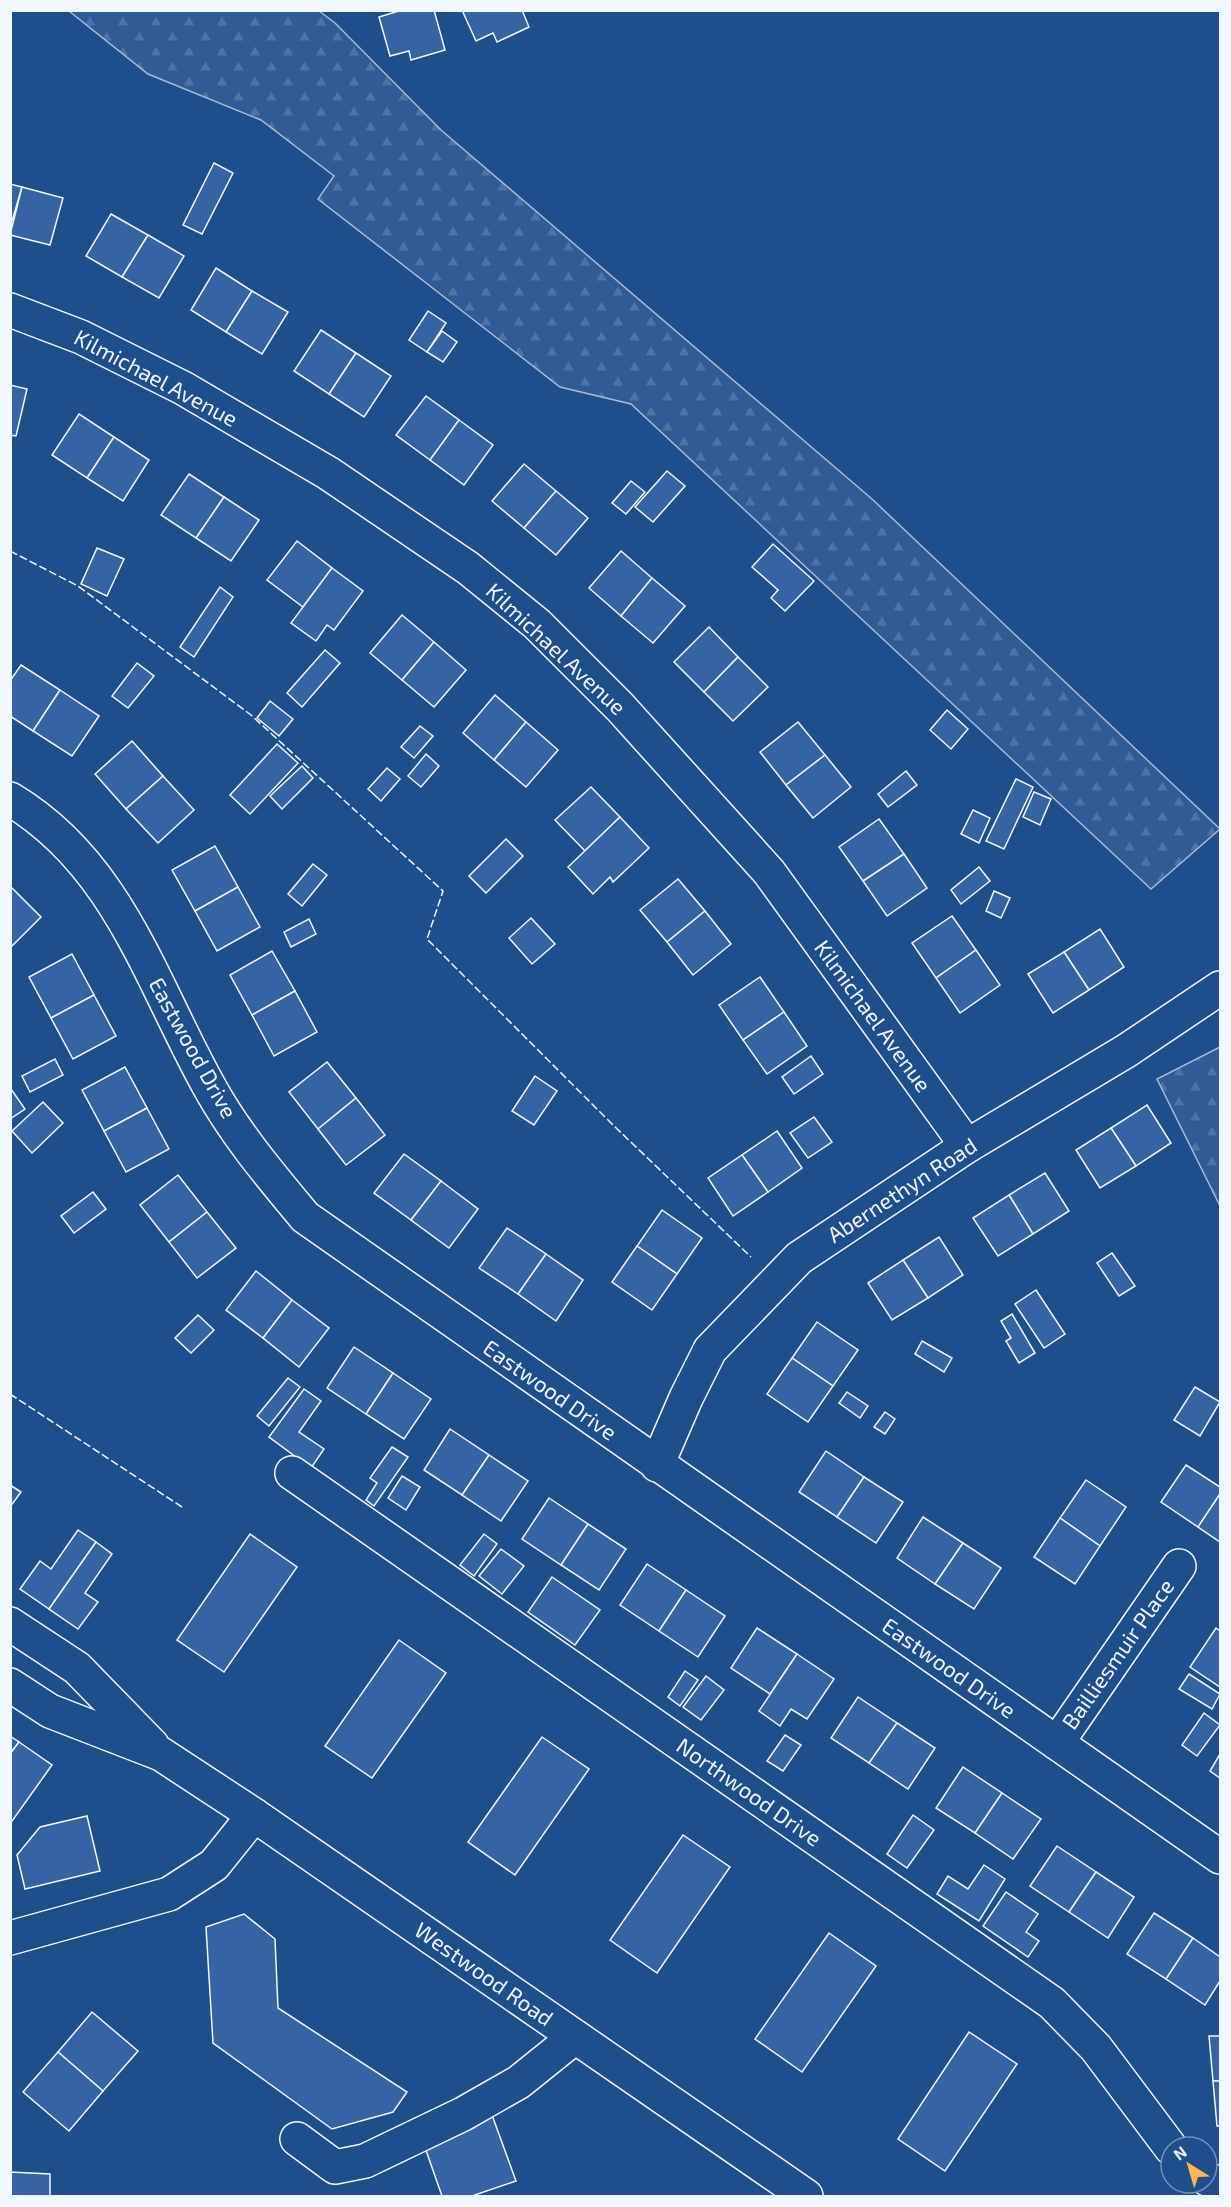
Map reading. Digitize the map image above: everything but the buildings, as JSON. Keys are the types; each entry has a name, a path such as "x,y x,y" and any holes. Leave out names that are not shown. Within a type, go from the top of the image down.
{"street":[{"name":"Kilmichael Avenue","path":"10,310 81,337 183,388 328,473 468,568 537,624 620,706 769,872 967,1146"},
{"name":"Eastwood Drive","path":"10,799 60,836 119,908 211,1090 256,1157 305,1217 1221,1857"},
{"name":"Abernethyn Road","path":"657,1465 710,1350 799,1258 967,1146 1126,1051 1221,988"},
{"name":"Northwood Drive","path":"292,1473 1052,2003 1096,2048 1161,2135"},
{"name":"Bailliesmuir Place","path":"1057,1743 1179,1566"},
{"name":"Westwood Road","path":"10,1624 76,1668 161,1754 254,1815 806,2196"},
{"name":"Westwood Road","path":"10,1685 50,1711 161,1754"},
{"path":"10,1938 169,1894 214,1865 254,1815"},
{"path":"297,2139 335,2167 365,2161 463,2114 510,2087 575,2037"}],"green space":[{"path":"69,11 319,11 335,23 441,130 872,499 1220,829 1151,889 631,404 560,387 318,199 334,176 261,120 148,74"},
{"path":"1220,1047 1220,1206 1157,1079"}],"fence":[{"path":"10,551 78,586 251,715 443,891 427,939 613,1125 751,1257"},
{"path":"10,1394 182,1507"}]}
